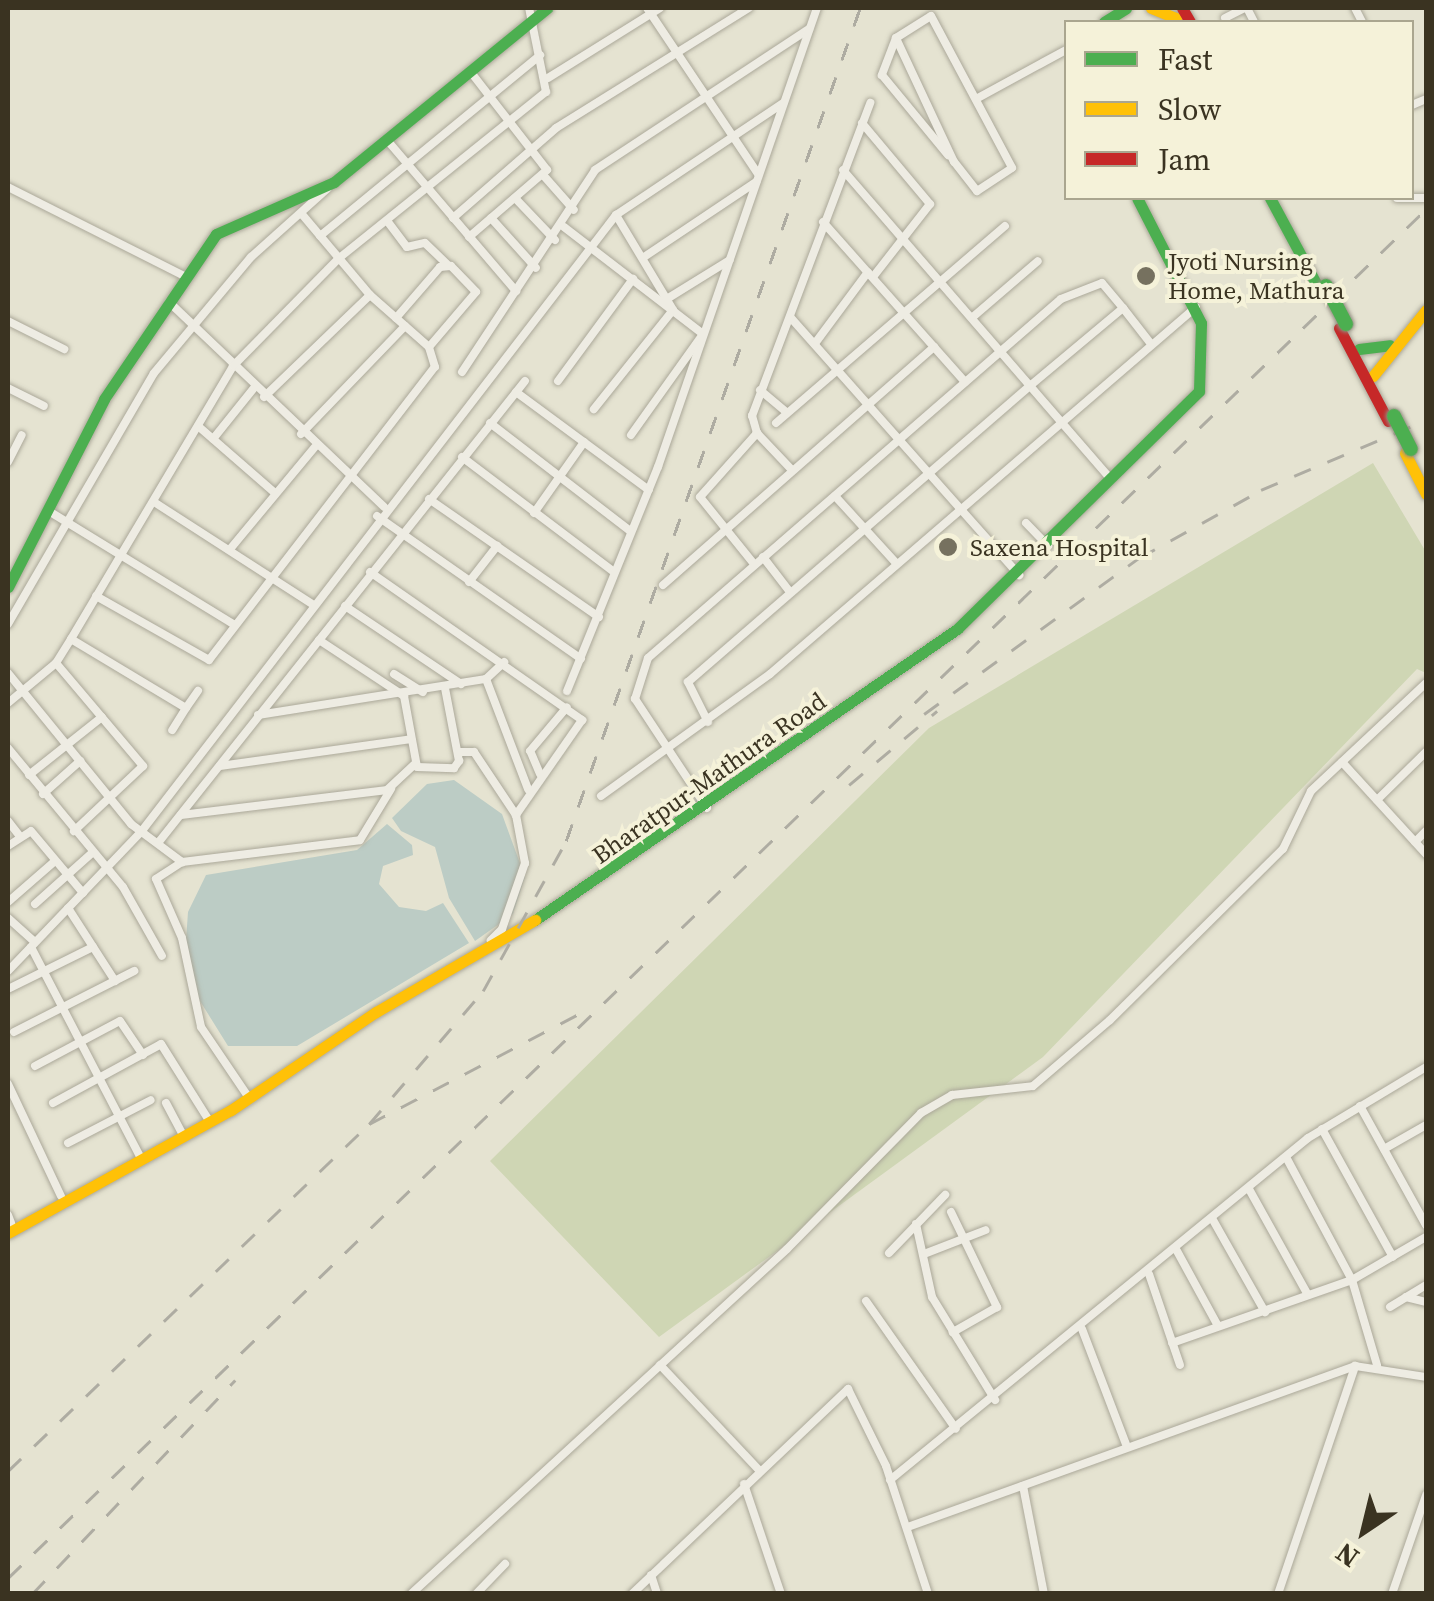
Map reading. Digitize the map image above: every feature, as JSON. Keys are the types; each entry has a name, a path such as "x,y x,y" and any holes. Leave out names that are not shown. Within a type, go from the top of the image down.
{"main road":[{"path":"8,587 104,399 225,225 334,182 470,71 530,13 547,8"},
{"path":"1152,8 1179,16"},
{"name":"Bharatpur-Mathura Road","path":"8,1224 184,1137 376,1012 466,963 707,808 957,629 1019,575 1115,484 1196,398 1205,366 1196,308 1138,200"},
{"path":"1271,200 1323,288"},
{"path":"1281,200 1426,494"},
{"path":"1373,376 1390,345 1426,310"},
{"path":"1342,326 1359,349 1391,418"},
{"path":"1359,349 1390,345"},
{"path":"1408,451 1426,477"},
{"name":"Bharatpur-Mathura Road","path":"8,1224 145,1155"}],"street":[{"path":"548,78 649,11 660,8"},
{"path":"453,218 531,146 749,8"},
{"path":"567,691 649,490 816,8"},
{"path":"1225,18 1246,8"},
{"path":"649,11 757,178"},
{"path":"8,703 56,663 233,366 338,259 546,92 548,78 530,13"},
{"path":"931,16 976,99 1011,174 977,191 882,75 896,38 931,16"},
{"path":"462,372 555,240 594,170 809,28"},
{"path":"896,38 954,162"},
{"path":"976,99 1064,51"},
{"path":"320,236 540,55"},
{"path":"470,71 531,146 544,176 574,210"},
{"path":"8,970 141,832 311,602 588,243 616,215 784,102"},
{"path":"791,469 757,433 752,420 870,103"},
{"path":"816,342 930,201 862,123"},
{"path":"387,140 516,292"},
{"path":"843,170 1003,349 1115,484"},
{"path":"469,236 544,176"},
{"path":"644,258 757,178"},
{"path":"8,624 110,438 190,324 334,182"},
{"path":"8,187 186,278"},
{"path":"515,198 555,240"},
{"path":"96,596 202,662 436,366 429,347 370,295 301,213"},
{"path":"594,409 672,310 670,297 616,215"},
{"path":"492,218 536,268"},
{"path":"388,222 407,248 425,244 476,292 429,347"},
{"path":"823,222 965,382"},
{"path":"564,226 703,334"},
{"path":"776,423 1006,226"},
{"path":"670,297 730,260"},
{"path":"974,316 1038,261"},
{"path":"396,318 448,264"},
{"path":"558,382 633,279"},
{"path":"707,808 633,695 642,667 754,564 1061,298 1094,283 1106,284 1151,344"},
{"path":"264,397 370,295"},
{"path":"168,302 301,434 384,507"},
{"path":"708,722 688,682 1123,308"},
{"path":"600,796 708,722 1196,308"},
{"path":"791,318 1019,575"},
{"path":"8,321 64,349"},
{"path":"301,434 404,326"},
{"path":"631,436 703,334"},
{"path":"663,585 934,347"},
{"path":"158,844 525,380"},
{"path":"8,388 44,406"},
{"path":"212,439 254,388"},
{"path":"760,390 787,414"},
{"path":"516,392 649,490"},
{"path":"490,423 630,531"},
{"path":"198,426 275,493"},
{"path":"754,564 700,497 757,433"},
{"path":"8,462 22,435"},
{"path":"534,513 584,442"},
{"path":"231,548 315,447"},
{"path":"462,457 613,571"},
{"path":"835,496 896,563"},
{"path":"430,499 599,617"},
{"path":"154,502 311,602"},
{"path":"47,510 235,625"},
{"path":"377,516 581,659"},
{"path":"1026,523 1048,546"},
{"path":"468,582 496,546"},
{"path":"763,557 790,592"},
{"path":"370,572 504,662 582,722 528,789 516,815"},
{"path":"344,606 462,684"},
{"path":"72,639 186,708"},
{"path":"319,640 404,696 414,765"},
{"path":"258,716 404,696 486,680 504,662"},
{"path":"56,663 144,769 74,831"},
{"path":"8,673 110,799 141,832 182,862"},
{"path":"394,674 422,692"},
{"path":"486,680 528,789"},
{"path":"411,1594 660,1365 933,1103 1033,1086 1110,1020 1283,849 1307,797 1426,684"},
{"path":"414,765 454,768 459,752 445,688"},
{"path":"172,730 198,691"},
{"path":"540,774 530,751 567,708"},
{"path":"29,775 102,717"},
{"path":"220,766 410,740"},
{"path":"8,748 105,870 123,886 162,956"},
{"path":"459,752 474,752 516,815 525,863 502,929 466,963"},
{"path":"1377,800 1426,752"},
{"path":"43,794 80,761"},
{"path":"1342,762 1426,854"},
{"path":"249,1098 201,1027 182,938 156,879 182,862 360,840 391,789 414,765"},
{"path":"180,815 391,789"},
{"path":"8,822 19,835"},
{"path":"8,846 19,835 31,831 82,892"},
{"path":"1416,842 1426,831"},
{"path":"35,904 92,852"},
{"path":"8,902 55,861"},
{"path":"68,908 115,980"},
{"path":"8,918 33,944 119,1116 145,1155"},
{"path":"8,989 93,947"},
{"path":"14,1032 134,971"},
{"path":"36,1066 123,1021 143,1055"},
{"path":"53,1103 101,1081 143,1055 167,1047 210,1122"},
{"path":"890,1480 1177,1252 1286,1156 1426,1067"},
{"path":"8,1084 61,1196"},
{"path":"68,1143 151,1100"},
{"path":"166,1104 184,1137"},
{"path":"1360,1106 1426,1225"},
{"path":"1384,1149 1426,1126"},
{"path":"1322,1130 1393,1257"},
{"path":"1286,1156 1352,1280 1377,1365"},
{"path":"1249,1189 1308,1295"},
{"path":"889,1253 945,1195"},
{"path":"951,1212 997,1306 953,1332"},
{"path":"1213,1220 1265,1312"},
{"path":"916,1224 928,1287 995,1400"},
{"path":"924,1254 986,1230"},
{"path":"1172,1342 1352,1280 1426,1237"},
{"path":"1177,1252 1218,1326"},
{"path":"1149,1274 1180,1364"},
{"path":"1390,1307 1426,1285"},
{"path":"1406,1298 1426,1302"},
{"path":"866,1301 956,1429"},
{"path":"1082,1329 1127,1447"},
{"path":"660,1365 758,1469"},
{"path":"908,1527 1355,1366 1377,1365 1426,1376"},
{"path":"1278,1594 1355,1366"},
{"path":"632,1594 758,1469 848,1389 890,1480 928,1594"},
{"path":"744,1484 782,1594"},
{"path":"1024,1486 1044,1594"},
{"path":"1392,1594 1426,1494"},
{"path":"476,1594 505,1564"},
{"path":"650,1576 657,1594"}],"green space":[{"path":"1373,463 1426,552 1426,673 1417,669 1043,1057 659,1337 490,1161 929,728"}],"shaded area":[{"path":"454,780 502,814 525,877 513,914 475,941 449,898 435,847 401,831 392,818 427,784"},
{"path":"387,824 412,845 413,855 383,866 379,884 399,907 426,911 443,903 469,943 297,1046 228,1046 195,993 186,941 188,912 206,875 357,850"}],"railway":[{"path":"369,1124 483,991 566,841 860,8"},
{"path":"8,1578 1426,209"},
{"path":"924,714 1139,558 1261,490 1426,420"},
{"path":"849,785 937,711"},
{"path":"8,1471 369,1124 580,1013"},
{"path":"32,1594 235,1380"}],"traffic: fast":[{"path":"8,587 104,399 216,234 334,182 547,8"},
{"path":"1107,20 1126,8"},
{"path":"535,920 957,629 1199,391 1201,323 1138,200"},
{"path":"1271,200 1320,291"},
{"path":"1326,286 1346,324"},
{"path":"1359,349 1390,345"},
{"path":"1394,416 1411,449"}],"traffic: slow":[{"path":"1151,8 1176,18"},
{"path":"1373,376 1426,310"},
{"path":"1405,453 1426,494"},
{"path":"8,1233 231,1110 376,1012 535,920"}],"traffic: jam":[{"path":"1182,8 1189,20"},
{"path":"1339,328 1388,421"}],"place":[{"name":"Jyoti Nursing Home, Mathura","path":"1146,276"},
{"name":"Saxena Hospital","path":"948,547"}]}
